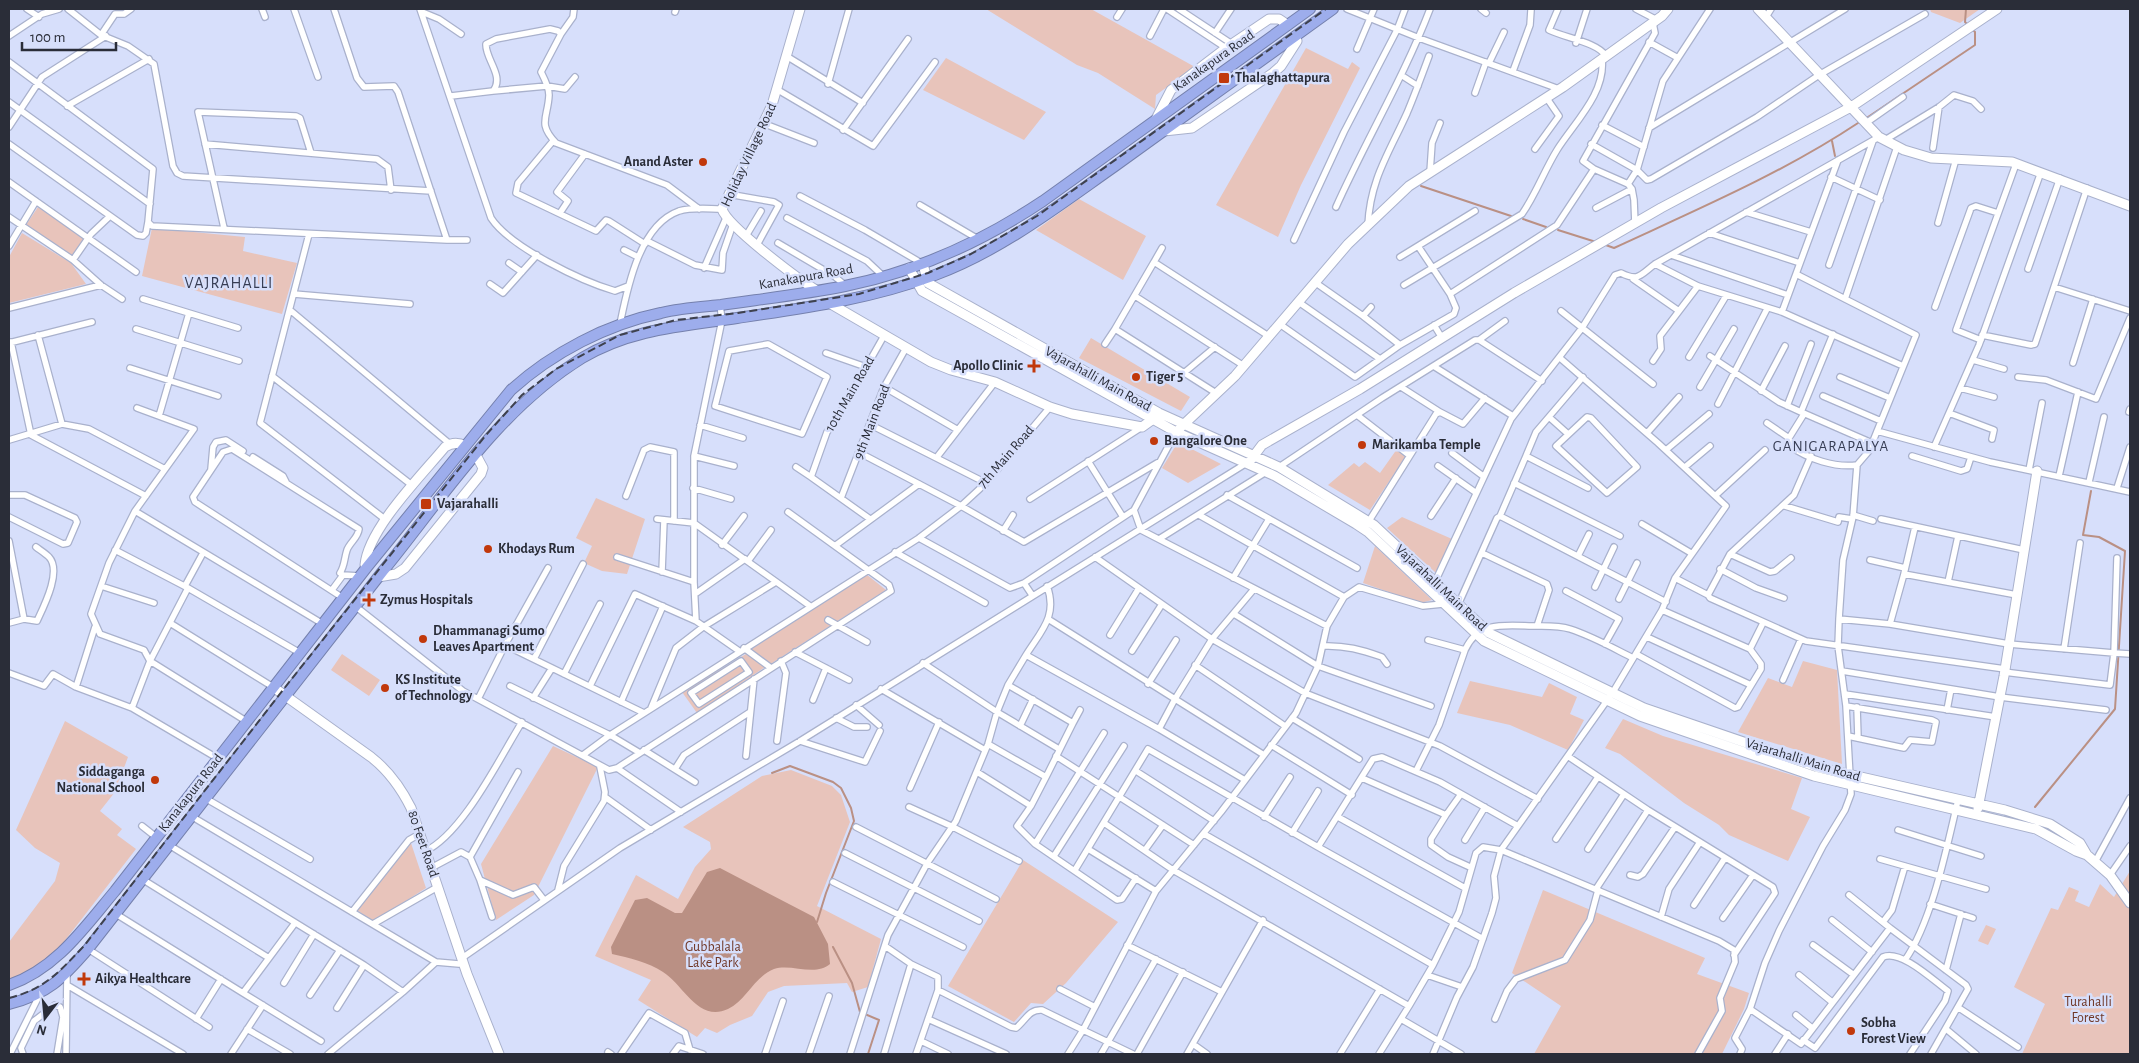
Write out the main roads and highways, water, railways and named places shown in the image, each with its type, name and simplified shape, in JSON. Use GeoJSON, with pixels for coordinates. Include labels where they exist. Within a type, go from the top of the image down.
{"type":"FeatureCollection","features":[{"type":"Feature","properties":{"kind":"highway","name":"Kanakapura Road"},"geometry":{"type":"LineString","coordinates":[[9,985],[42,969],[56,959],[115,892],[217,758],[367,567],[466,444],[511,390],[526,376],[564,352],[620,324],[660,313],[846,286],[923,264],[978,239],[1042,201],[1310,9]]}},
{"type":"Feature","properties":{"kind":"highway","name":"Kanakapura Road"},"geometry":{"type":"LineString","coordinates":[[9,1004],[38,998],[67,973],[116,914],[355,606],[478,453],[524,401],[585,356],[623,338],[669,326],[831,304],[877,294],[927,278],[969,260],[1032,225],[1333,9]]}},
{"type":"Feature","properties":{"kind":"highway"},"geometry":{"type":"LineString","coordinates":[[1145,127],[1152,139]]}},
{"type":"Feature","properties":{"kind":"highway"},"geometry":{"type":"LineString","coordinates":[[466,444],[478,453]]}},
{"type":"Feature","properties":{"kind":"waterway"},"geometry":{"type":"LineString","coordinates":[[1966,9],[1965,22],[1968,25]]}},
{"type":"Feature","properties":{"kind":"waterway"},"geometry":{"type":"LineString","coordinates":[[1868,117],[1975,45],[1975,32],[1973,30]]}},
{"type":"Feature","properties":{"kind":"waterway"},"geometry":{"type":"LineString","coordinates":[[1603,244],[1614,248],[1707,205],[1769,175],[1858,123]]}},
{"type":"Feature","properties":{"kind":"waterway"},"geometry":{"type":"LineString","coordinates":[[1832,141],[1835,156]]}},
{"type":"Feature","properties":{"kind":"waterway"},"geometry":{"type":"LineString","coordinates":[[1421,186],[1511,216]]}},
{"type":"Feature","properties":{"kind":"waterway"},"geometry":{"type":"LineString","coordinates":[[1523,219],[1546,227]]}},
{"type":"Feature","properties":{"kind":"waterway"},"geometry":{"type":"LineString","coordinates":[[1558,230],[1596,242]]}},
{"type":"Feature","properties":{"kind":"waterway"},"geometry":{"type":"LineString","coordinates":[[2035,807],[2115,709],[2125,551],[2099,537],[2083,535],[2091,491]]}},
{"type":"Feature","properties":{"kind":"waterway"},"geometry":{"type":"LineString","coordinates":[[772,773],[790,766],[833,782],[841,788],[851,808],[854,821],[826,893],[817,922]]}},
{"type":"Feature","properties":{"kind":"waterway"},"geometry":{"type":"LineString","coordinates":[[833,947],[852,983],[860,1012],[879,1020],[868,1054]]}},
{"type":"Feature","properties":{"kind":"railway"},"geometry":{"type":"LineString","coordinates":[[9,998],[32,990],[51,978],[84,946],[290,681],[486,435],[522,395],[556,369],[620,335],[676,320],[738,313],[859,294],[928,273],[971,254],[1037,216],[1326,9]]}},
{"type":"Feature","properties":{"kind":"place","name":"Thalaghattapura"},"geometry":{"type":"Point","coordinates":[1224,78]}},
{"type":"Feature","properties":{"kind":"place","name":"Anand Aster"},"geometry":{"type":"Point","coordinates":[703,162]}},
{"type":"Feature","properties":{"kind":"place","name":"Apollo Clinic"},"geometry":{"type":"Point","coordinates":[1034,366]}},
{"type":"Feature","properties":{"kind":"place","name":"Tiger 5"},"geometry":{"type":"Point","coordinates":[1136,377]}},
{"type":"Feature","properties":{"kind":"place","name":"Bangalore One"},"geometry":{"type":"Point","coordinates":[1154,441]}},
{"type":"Feature","properties":{"kind":"place","name":"Marikamba Temple"},"geometry":{"type":"Point","coordinates":[1362,445]}},
{"type":"Feature","properties":{"kind":"place","name":"Vajarahalli"},"geometry":{"type":"Point","coordinates":[426,504]}},
{"type":"Feature","properties":{"kind":"place","name":"Khodays Rum"},"geometry":{"type":"Point","coordinates":[488,549]}},
{"type":"Feature","properties":{"kind":"place","name":"Zymus Hospitals"},"geometry":{"type":"Point","coordinates":[369,600]}},
{"type":"Feature","properties":{"kind":"place","name":"Dhammanagi Sumo Leaves Apartment"},"geometry":{"type":"Point","coordinates":[423,639]}},
{"type":"Feature","properties":{"kind":"place","name":"KS Institute of Technology"},"geometry":{"type":"Point","coordinates":[385,688]}},
{"type":"Feature","properties":{"kind":"place","name":"Siddaganga National School"},"geometry":{"type":"Point","coordinates":[155,780]}},
{"type":"Feature","properties":{"kind":"place","name":"Aikya Healthcare"},"geometry":{"type":"Point","coordinates":[84,979]}},
{"type":"Feature","properties":{"kind":"place","name":"Sobha Forest View"},"geometry":{"type":"Point","coordinates":[1851,1031]}},
{"type":"Feature","properties":{"kind":"district","name":"VAJRAHALLI"},"geometry":{"type":"Point","coordinates":[229,283]}},
{"type":"Feature","properties":{"kind":"district","name":"GANIGARAPALYA"},"geometry":{"type":"Point","coordinates":[1831,446]}},
{"type":"Feature","properties":{"kind":"park label","name":"Gubbalala Lake Park"},"geometry":{"type":"Point","coordinates":[713,956]}},
{"type":"Feature","properties":{"kind":"park label","name":"Turahalli Forest"},"geometry":{"type":"Point","coordinates":[2088,1010]}}]}
